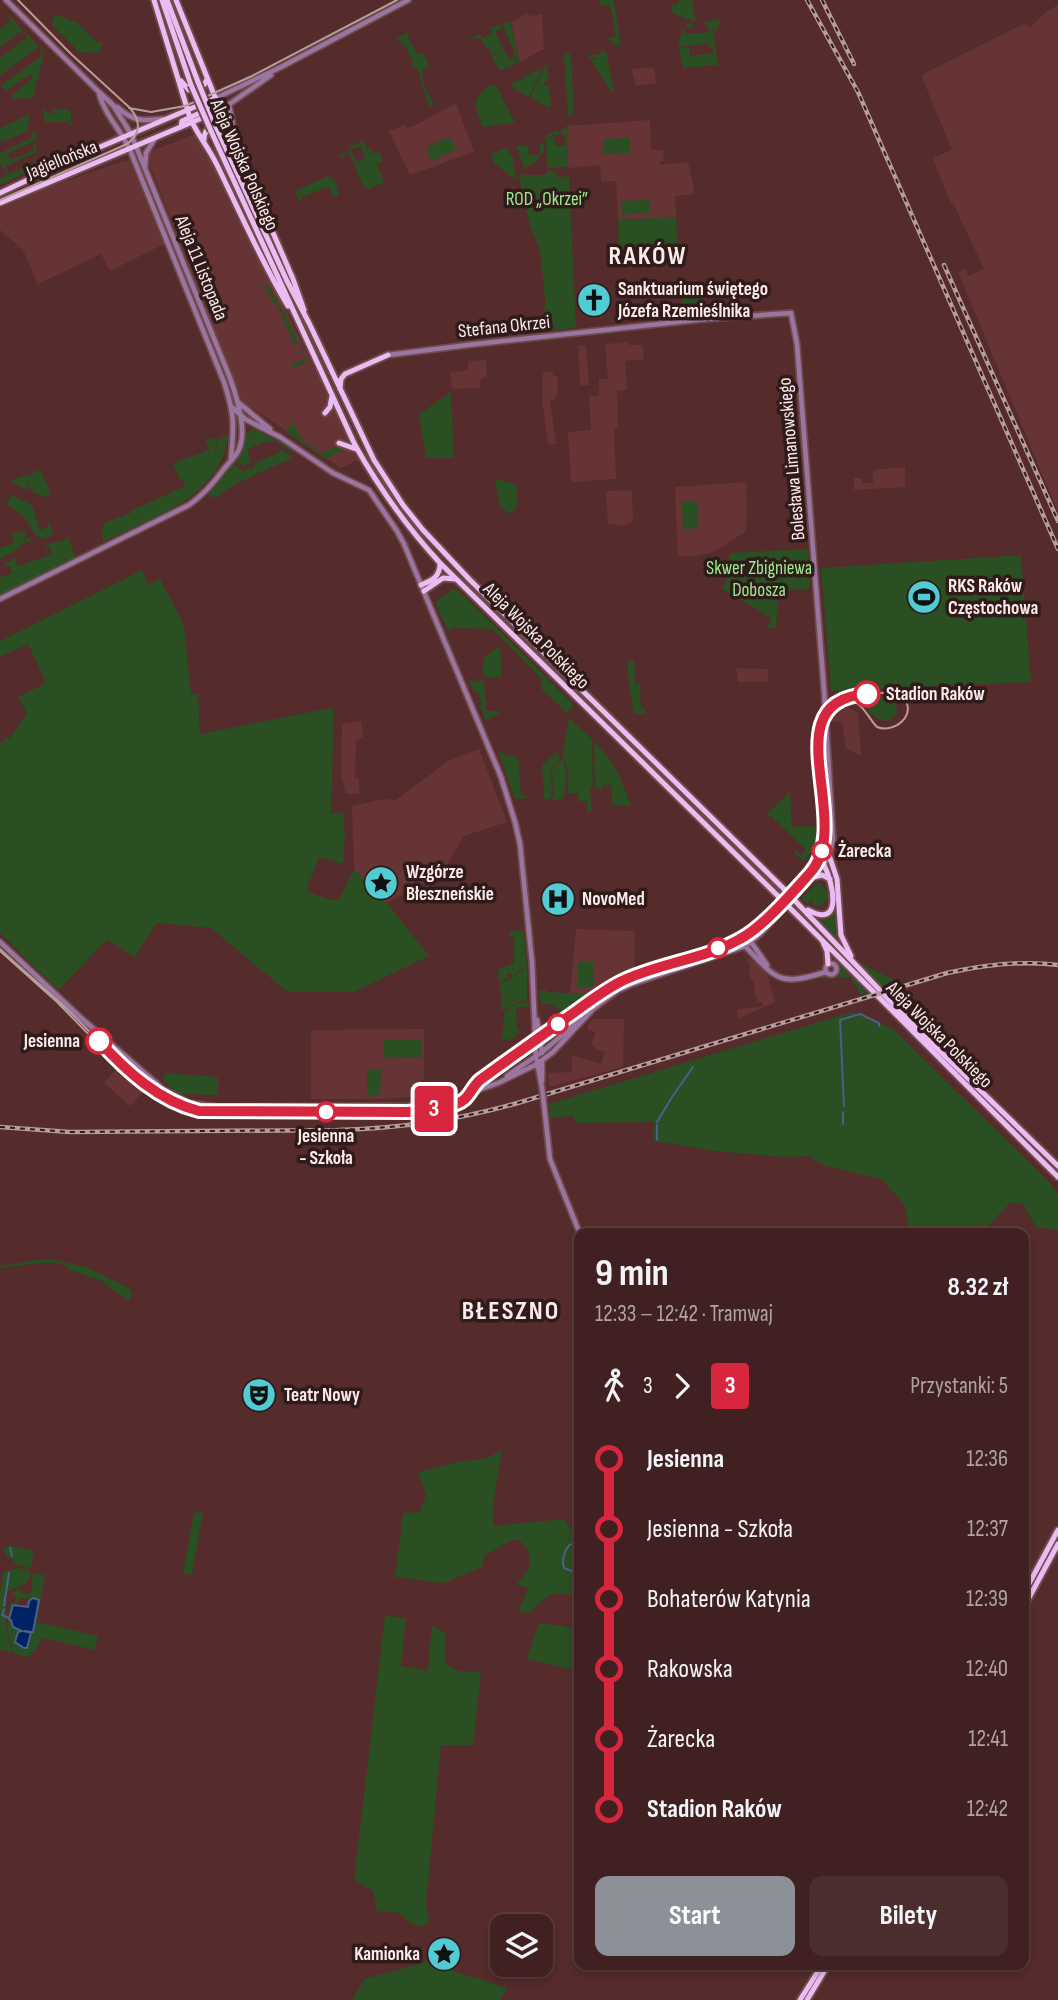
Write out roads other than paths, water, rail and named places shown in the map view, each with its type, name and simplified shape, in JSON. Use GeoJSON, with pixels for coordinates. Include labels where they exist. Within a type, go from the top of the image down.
{"type":"FeatureCollection","features":[{"type":"Feature","properties":{"kind":"main road","name":"Aleja Wojska Polskiego"},"geometry":{"type":"LineString","coordinates":[[154,0],[192,123],[218,166],[258,252],[299,325]]}},
{"type":"Feature","properties":{"kind":"main road","name":"Aleja Wojska Polskiego"},"geometry":{"type":"LineString","coordinates":[[162,0],[214,130],[299,325],[358,451],[398,514],[439,563],[818,935],[1058,1177]]}},
{"type":"Feature","properties":{"kind":"main road","name":"Aleja Wojska Polskiego"},"geometry":{"type":"LineString","coordinates":[[167,0],[195,84]]}},
{"type":"Feature","properties":{"kind":"main road","name":"Aleja Wojska Polskiego"},"geometry":{"type":"LineString","coordinates":[[176,0],[340,392],[379,468],[403,505],[478,588],[784,889],[903,1015],[1058,1166]]}},
{"type":"Feature","properties":{"kind":"main road"},"geometry":{"type":"LineString","coordinates":[[178,75],[189,90],[207,83],[208,76]]}},
{"type":"Feature","properties":{"kind":"main road"},"geometry":{"type":"LineString","coordinates":[[192,123],[217,100]]}},
{"type":"Feature","properties":{"kind":"main road","name":"Jagiellońska"},"geometry":{"type":"LineString","coordinates":[[0,193],[187,110],[217,100]]}},
{"type":"Feature","properties":{"kind":"main road"},"geometry":{"type":"LineString","coordinates":[[192,123],[220,110]]}},
{"type":"Feature","properties":{"kind":"main road","name":"Jagiellońska"},"geometry":{"type":"LineString","coordinates":[[0,203],[192,123]]}},
{"type":"Feature","properties":{"kind":"main road"},"geometry":{"type":"LineString","coordinates":[[204,140],[208,128],[221,125],[228,129]]}},
{"type":"Feature","properties":{"kind":"main road","name":"Aleja Wojska Polskiego"},"geometry":{"type":"LineString","coordinates":[[214,130],[309,323]]}},
{"type":"Feature","properties":{"kind":"main road"},"geometry":{"type":"LineString","coordinates":[[340,392],[340,381],[345,374],[387,355]]}},
{"type":"Feature","properties":{"kind":"main road"},"geometry":{"type":"LineString","coordinates":[[325,413],[330,407],[332,396]]}},
{"type":"Feature","properties":{"kind":"main road"},"geometry":{"type":"LineString","coordinates":[[339,443],[358,451]]}},
{"type":"Feature","properties":{"kind":"main road"},"geometry":{"type":"LineString","coordinates":[[422,588],[436,578],[440,572],[439,563]]}},
{"type":"Feature","properties":{"kind":"main road"},"geometry":{"type":"LineString","coordinates":[[422,588],[443,578],[456,579]]}},
{"type":"Feature","properties":{"kind":"main road"},"geometry":{"type":"LineString","coordinates":[[829,855],[835,871],[841,935],[854,962]]}},
{"type":"Feature","properties":{"kind":"main road"},"geometry":{"type":"LineString","coordinates":[[824,865],[835,871]]}},
{"type":"Feature","properties":{"kind":"main road"},"geometry":{"type":"LineString","coordinates":[[799,905],[817,915],[829,911],[834,898],[824,865]]}},
{"type":"Feature","properties":{"kind":"main road"},"geometry":{"type":"LineString","coordinates":[[814,877],[822,875],[830,879]]}},
{"type":"Feature","properties":{"kind":"main road"},"geometry":{"type":"LineString","coordinates":[[818,935],[827,951],[828,964]]}},
{"type":"Feature","properties":{"kind":"main road"},"geometry":{"type":"LineString","coordinates":[[1029,1584],[1058,1530]]}},
{"type":"Feature","properties":{"kind":"main road"},"geometry":{"type":"LineString","coordinates":[[1029,1598],[1058,1544]]}},
{"type":"Feature","properties":{"kind":"main road"},"geometry":{"type":"LineString","coordinates":[[800,2000],[819,1970]]}},
{"type":"Feature","properties":{"kind":"main road"},"geometry":{"type":"LineString","coordinates":[[807,2000],[825,1970]]}},
{"type":"Feature","properties":{"kind":"street"},"geometry":{"type":"LineString","coordinates":[[6,0],[127,117],[146,121],[169,118]]}},
{"type":"Feature","properties":{"kind":"street"},"geometry":{"type":"LineString","coordinates":[[217,100],[408,0]]}},
{"type":"Feature","properties":{"kind":"street"},"geometry":{"type":"LineString","coordinates":[[220,110],[281,68]]}},
{"type":"Feature","properties":{"kind":"street"},"geometry":{"type":"LineString","coordinates":[[99,92],[101,103],[133,148]]}},
{"type":"Feature","properties":{"kind":"street","name":"Aleja 11 Listopada"},"geometry":{"type":"LineString","coordinates":[[113,105],[131,134],[133,148],[224,382],[234,423],[231,460]]}},
{"type":"Feature","properties":{"kind":"street"},"geometry":{"type":"LineString","coordinates":[[229,105],[237,149]]}},
{"type":"Feature","properties":{"kind":"street"},"geometry":{"type":"LineString","coordinates":[[145,168],[146,153],[155,138]]}},
{"type":"Feature","properties":{"kind":"street","name":"Aleja 11 Listopada"},"geometry":{"type":"LineString","coordinates":[[0,600],[189,505],[212,486],[240,445],[242,432],[238,402],[224,362],[145,168],[133,148]]}},
{"type":"Feature","properties":{"kind":"street","name":"Stefana Okrzei"},"geometry":{"type":"LineString","coordinates":[[387,355],[705,319],[791,313]]}},
{"type":"Feature","properties":{"kind":"street","name":"Bolesława Limanowskiego"},"geometry":{"type":"LineString","coordinates":[[791,313],[797,344],[823,678],[833,840],[829,855]]}},
{"type":"Feature","properties":{"kind":"street"},"geometry":{"type":"LineString","coordinates":[[238,402],[273,432],[333,472],[369,490],[397,531],[500,777],[520,844],[536,1056],[550,1159],[578,1228]]}},
{"type":"Feature","properties":{"kind":"street"},"geometry":{"type":"LineString","coordinates":[[232,407],[254,424],[273,432]]}},
{"type":"Feature","properties":{"kind":"street"},"geometry":{"type":"LineString","coordinates":[[234,423],[240,415],[250,413]]}},
{"type":"Feature","properties":{"kind":"street"},"geometry":{"type":"LineString","coordinates":[[242,432],[247,426],[254,424]]}},
{"type":"Feature","properties":{"kind":"street"},"geometry":{"type":"LineString","coordinates":[[498,1083],[624,987],[751,942],[814,877],[829,855]]}},
{"type":"Feature","properties":{"kind":"street"},"geometry":{"type":"LineString","coordinates":[[0,942],[158,1085],[190,1103],[218,1107],[408,1107],[449,1100],[498,1083],[537,1064],[553,1052],[586,1016]]}},
{"type":"Feature","properties":{"kind":"street"},"geometry":{"type":"LineString","coordinates":[[751,942],[772,972]]}},
{"type":"Feature","properties":{"kind":"street"},"geometry":{"type":"LineString","coordinates":[[745,946],[783,979],[794,980],[826,972],[832,975],[836,971],[834,964],[828,964],[826,972]]}},
{"type":"Feature","properties":{"kind":"street"},"geometry":{"type":"LineString","coordinates":[[534,1008],[541,1038],[542,1088]]}},
{"type":"Feature","properties":{"kind":"street"},"geometry":{"type":"LineString","coordinates":[[541,1038],[553,1041],[559,1038]]}},
{"type":"Feature","properties":{"kind":"street"},"geometry":{"type":"LineString","coordinates":[[521,1072],[530,1072],[540,1079]]}},
{"type":"Feature","properties":{"kind":"water"},"geometry":{"type":"Polygon","coordinates":[[[33,1598],[39,1600],[33,1632],[24,1631],[31,1633],[27,1648],[24,1648],[15,1642],[18,1632],[22,1631],[13,1627],[9,1619],[13,1605],[28,1607],[33,1598]]]}},
{"type":"Feature","properties":{"kind":"waterway"},"geometry":{"type":"LineString","coordinates":[[844,1106],[840,1020],[860,1014],[879,1023],[879,1026]]}},
{"type":"Feature","properties":{"kind":"waterway"},"geometry":{"type":"LineString","coordinates":[[657,1122],[693,1067]]}},
{"type":"Feature","properties":{"kind":"waterway"},"geometry":{"type":"LineString","coordinates":[[843,1112],[843,1124]]}},
{"type":"Feature","properties":{"kind":"waterway"},"geometry":{"type":"LineString","coordinates":[[657,1125],[657,1140]]}},
{"type":"Feature","properties":{"kind":"waterway"},"geometry":{"type":"LineString","coordinates":[[571,1544],[565,1552],[563,1565],[574,1572]]}},
{"type":"Feature","properties":{"kind":"waterway"},"geometry":{"type":"LineString","coordinates":[[10,1548],[12,1556]]}},
{"type":"Feature","properties":{"kind":"waterway"},"geometry":{"type":"LineString","coordinates":[[4,1606],[9,1573]]}},
{"type":"Feature","properties":{"kind":"waterway"},"geometry":{"type":"LineString","coordinates":[[4,1609],[2,1615],[9,1618]]}},
{"type":"Feature","properties":{"kind":"tram line"},"geometry":{"type":"LineString","coordinates":[[0,200],[127,144],[135,136],[138,127],[130,108],[18,0]]}},
{"type":"Feature","properties":{"kind":"tram line"},"geometry":{"type":"LineString","coordinates":[[129,108],[151,112],[185,106],[252,76],[397,0]]}},
{"type":"Feature","properties":{"kind":"tram line"},"geometry":{"type":"LineString","coordinates":[[0,949],[68,1010],[135,1076],[153,1090],[195,1109],[218,1112],[421,1111],[462,1102],[479,1080],[617,984],[635,976],[728,945],[758,927],[813,869],[823,851],[825,836],[818,735],[825,714],[838,701],[867,694],[895,693],[901,695],[907,703],[906,716],[891,728],[877,727],[861,706],[850,701],[837,703],[827,714],[820,735],[827,836],[823,855],[815,870],[759,928],[729,947],[635,977],[611,989],[481,1081],[468,1100],[455,1107],[402,1114],[212,1114],[177,1106],[141,1083],[0,951]]}},
{"type":"Feature","properties":{"kind":"tram line","name":"3"},"geometry":{"type":"LineString","coordinates":[[99,1041],[158,1094],[178,1105],[199,1111],[408,1112],[460,1103],[480,1080],[622,981],[732,944],[764,920],[813,870],[822,851],[825,831],[818,739],[819,727],[825,713],[839,700],[852,695],[867,694]]}},
{"type":"Feature","properties":{"kind":"railway"},"geometry":{"type":"LineString","coordinates":[[807,0],[858,92],[1058,549]]}},
{"type":"Feature","properties":{"kind":"railway"},"geometry":{"type":"LineString","coordinates":[[822,0],[854,64]]}},
{"type":"Feature","properties":{"kind":"railway"},"geometry":{"type":"LineString","coordinates":[[944,265],[1058,521]]}},
{"type":"Feature","properties":{"kind":"railway"},"geometry":{"type":"LineString","coordinates":[[0,1127],[70,1132],[338,1130],[430,1122],[521,1102],[947,973],[1002,964],[1058,965]]}},
{"type":"Feature","properties":{"kind":"place","name":"Sanktuarium świętego Józefa Rzemieślnika"},"geometry":{"type":"Point","coordinates":[594,300]}},
{"type":"Feature","properties":{"kind":"place","name":"RKS Raków Częstochowa"},"geometry":{"type":"Point","coordinates":[924,597]}},
{"type":"Feature","properties":{"kind":"place","name":"Stadion Raków"},"geometry":{"type":"Point","coordinates":[867,694]}},
{"type":"Feature","properties":{"kind":"place","name":"Żarecka"},"geometry":{"type":"Point","coordinates":[822,851]}},
{"type":"Feature","properties":{"kind":"place","name":"Wzgórze Błeszneńskie"},"geometry":{"type":"Point","coordinates":[381,883]}},
{"type":"Feature","properties":{"kind":"place","name":"NovoMed"},"geometry":{"type":"Point","coordinates":[558,899]}},
{"type":"Feature","properties":{"kind":"place","name":"Jesienna"},"geometry":{"type":"Point","coordinates":[99,1041]}},
{"type":"Feature","properties":{"kind":"place","name":"Jesienna - Szkoła"},"geometry":{"type":"Point","coordinates":[326,1112]}},
{"type":"Feature","properties":{"kind":"place","name":"Teatr Nowy"},"geometry":{"type":"Point","coordinates":[259,1395]}},
{"type":"Feature","properties":{"kind":"place","name":"Kamionka"},"geometry":{"type":"Point","coordinates":[444,1954]}},
{"type":"Feature","properties":{"kind":"district","name":"RAKÓW"},"geometry":{"type":"Point","coordinates":[648,256]}},
{"type":"Feature","properties":{"kind":"district","name":"BŁESZNO"},"geometry":{"type":"Point","coordinates":[511,1311]}},
{"type":"Feature","properties":{"kind":"park label","name":"ROD „Okrzei”"},"geometry":{"type":"Point","coordinates":[547,199]}},
{"type":"Feature","properties":{"kind":"park label","name":"Skwer Zbigniewa Dobosza"},"geometry":{"type":"Point","coordinates":[759,579]}}]}
